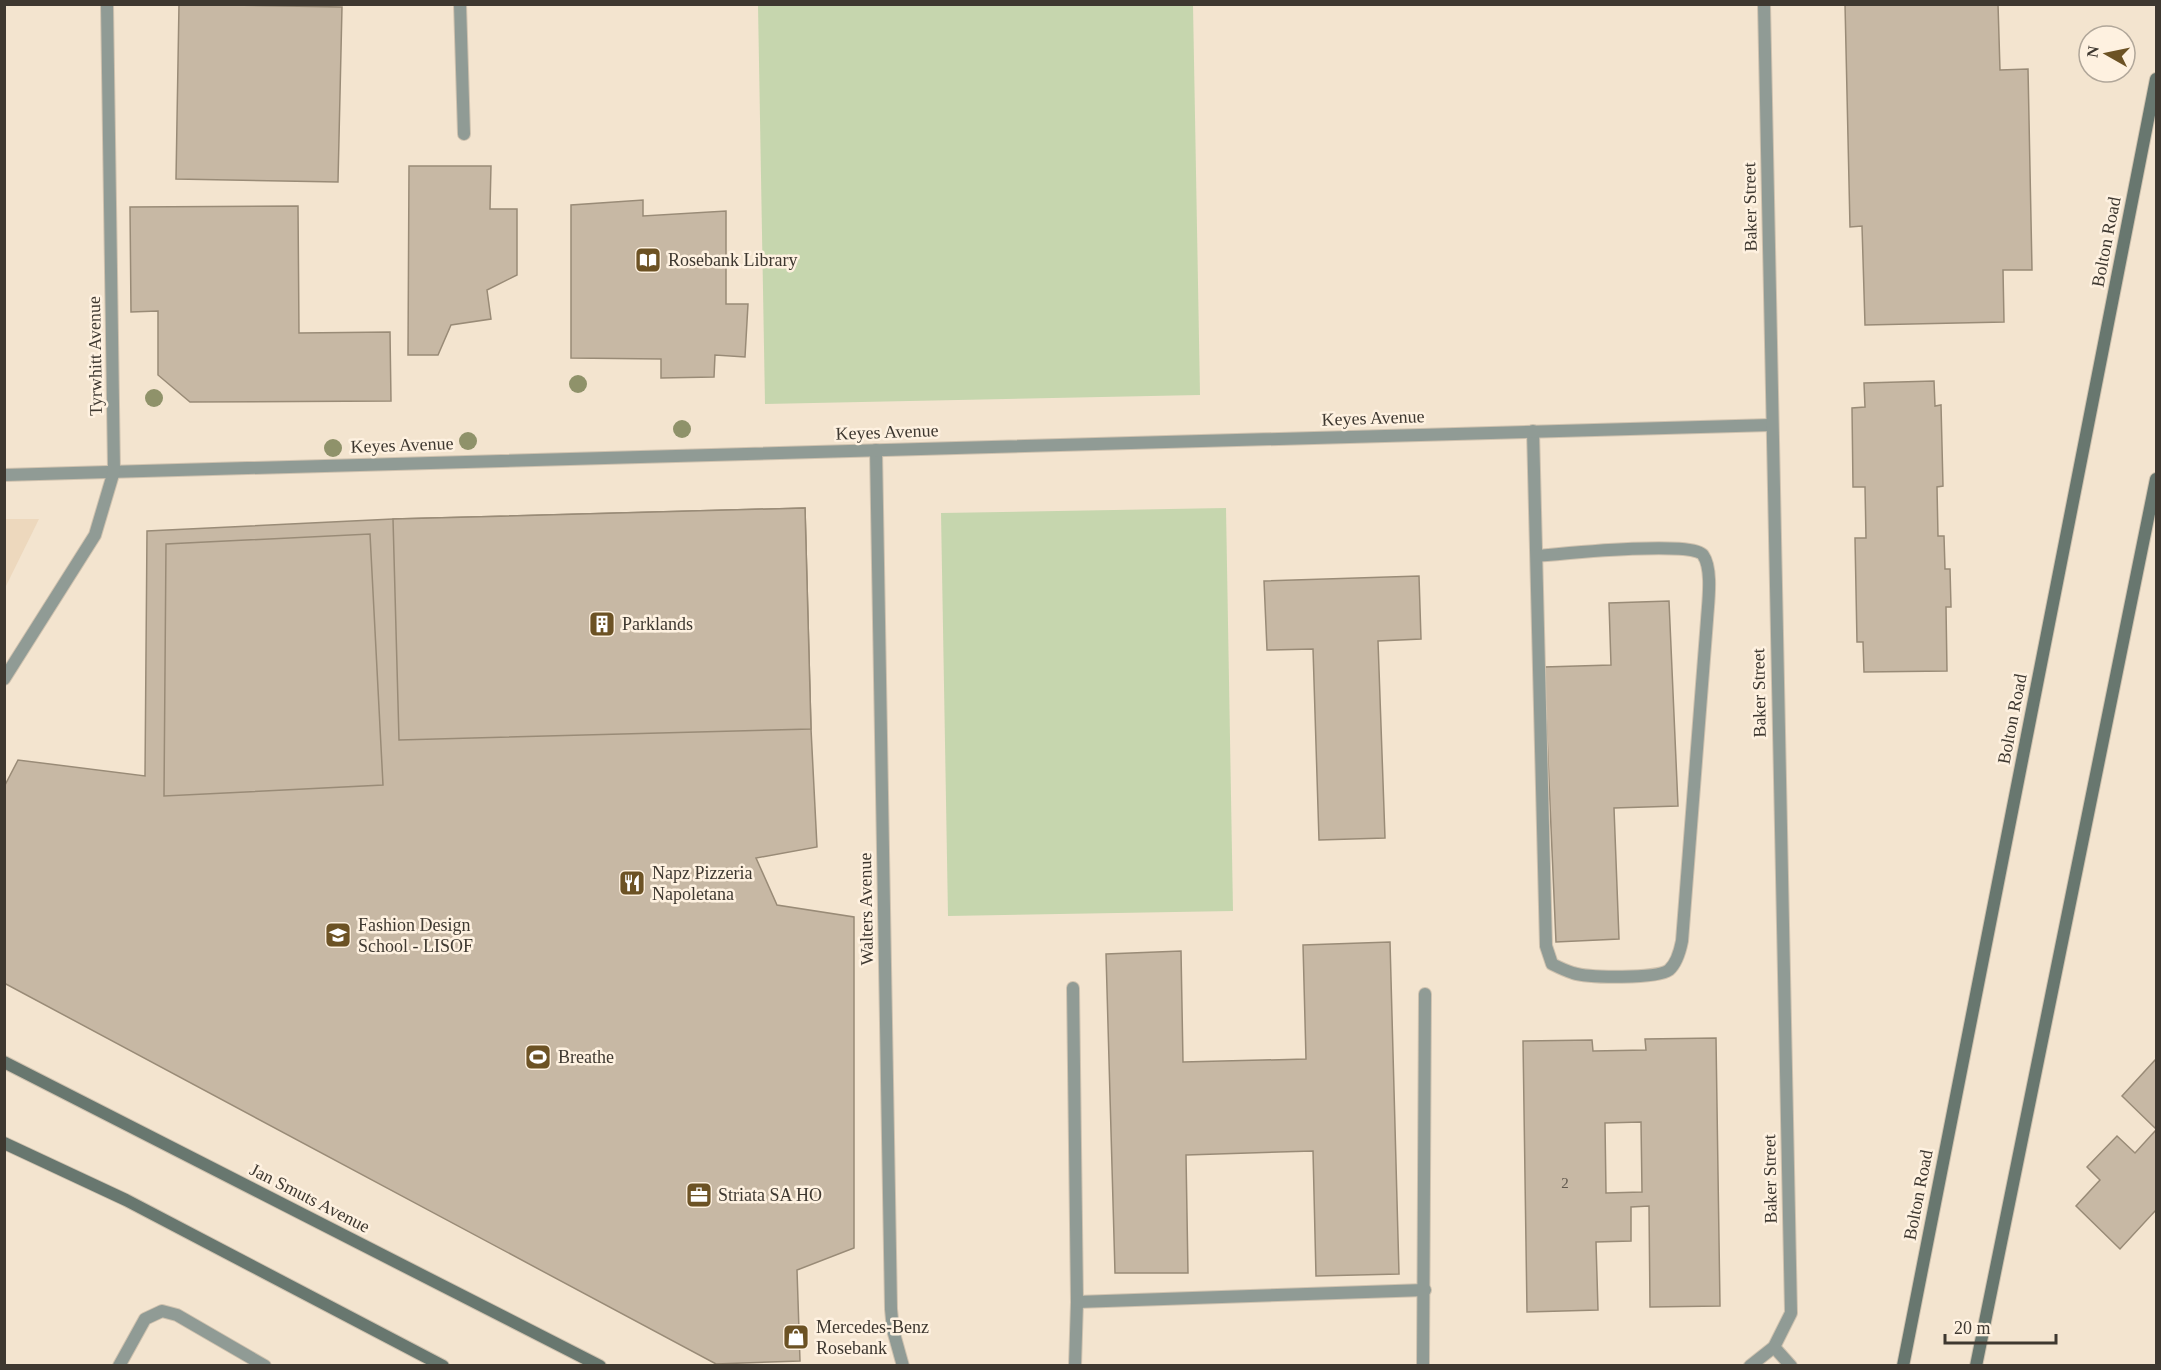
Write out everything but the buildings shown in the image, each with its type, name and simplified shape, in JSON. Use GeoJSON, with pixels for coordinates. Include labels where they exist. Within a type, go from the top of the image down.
{"type":"FeatureCollection","features":[{"type":"Feature","properties":{"kind":"main road","name":"Bolton Road"},"geometry":{"type":"LineString","coordinates":[[1903,1365],[2157,79]]}},
{"type":"Feature","properties":{"kind":"main road"},"geometry":{"type":"LineString","coordinates":[[1976,1365],[2157,479]]}},
{"type":"Feature","properties":{"kind":"main road","name":"Jan Smuts Avenue"},"geometry":{"type":"LineString","coordinates":[[4,1062],[600,1365]]}},
{"type":"Feature","properties":{"kind":"main road"},"geometry":{"type":"LineString","coordinates":[[4,1143],[126,1200],[443,1365]]}},
{"type":"Feature","properties":{"kind":"street","name":"Tyrwhitt Avenue"},"geometry":{"type":"LineString","coordinates":[[4,679],[95,535],[114,471],[107,4]]}},
{"type":"Feature","properties":{"kind":"street"},"geometry":{"type":"LineString","coordinates":[[460,4],[464,134]]}},
{"type":"Feature","properties":{"kind":"street","name":"Baker Street"},"geometry":{"type":"LineString","coordinates":[[1750,1365],[1774,1347],[1791,1313],[1764,4]]}},
{"type":"Feature","properties":{"kind":"street","name":"Keyes Avenue"},"geometry":{"type":"LineString","coordinates":[[4,475],[1771,425]]}},
{"type":"Feature","properties":{"kind":"street"},"geometry":{"type":"LineString","coordinates":[[1533,431],[1546,946],[1552,964],[1574,974],[1628,977],[1661,974],[1670,969],[1679,954],[1682,941],[1707,620],[1708,578],[1705,562],[1702,554],[1697,550],[1657,548],[1537,556]]}},
{"type":"Feature","properties":{"kind":"street","name":"Walters Avenue"},"geometry":{"type":"LineString","coordinates":[[876,450],[891,1309],[893,1330],[903,1365]]}},
{"type":"Feature","properties":{"kind":"street"},"geometry":{"type":"LineString","coordinates":[[1073,988],[1077,1302],[1075,1365]]}},
{"type":"Feature","properties":{"kind":"street"},"geometry":{"type":"LineString","coordinates":[[1423,1365],[1425,994]]}},
{"type":"Feature","properties":{"kind":"street"},"geometry":{"type":"LineString","coordinates":[[1077,1302],[1425,1290]]}},
{"type":"Feature","properties":{"kind":"street"},"geometry":{"type":"LineString","coordinates":[[120,1365],[145,1320],[162,1311],[177,1315],[265,1365]]}},
{"type":"Feature","properties":{"kind":"street"},"geometry":{"type":"LineString","coordinates":[[1774,1347],[1791,1365]]}},
{"type":"Feature","properties":{"kind":"shaded area"},"geometry":{"type":"Polygon","coordinates":[[[4,519],[39,519],[5,588],[4,519]]]}},
{"type":"Feature","properties":{"kind":"green space"},"geometry":{"type":"Polygon","coordinates":[[[758,5],[1193,5],[1200,395],[765,404],[758,5]]]}},
{"type":"Feature","properties":{"kind":"green space"},"geometry":{"type":"Polygon","coordinates":[[[1226,508],[1233,911],[948,916],[941,513],[1226,508]]]}},
{"type":"Feature","properties":{"kind":"place","name":"Rosebank Library"},"geometry":{"type":"Point","coordinates":[648,260]}},
{"type":"Feature","properties":{"kind":"place","name":"Parklands"},"geometry":{"type":"Point","coordinates":[602,624]}},
{"type":"Feature","properties":{"kind":"place","name":"Napz Pizzeria Napoletana"},"geometry":{"type":"Point","coordinates":[632,883]}},
{"type":"Feature","properties":{"kind":"place","name":"Fashion Design School - LISOF"},"geometry":{"type":"Point","coordinates":[338,935]}},
{"type":"Feature","properties":{"kind":"place","name":"Breathe"},"geometry":{"type":"Point","coordinates":[538,1057]}},
{"type":"Feature","properties":{"kind":"place","name":"Striata SA HO"},"geometry":{"type":"Point","coordinates":[699,1195]}},
{"type":"Feature","properties":{"kind":"place","name":"Mercedes-Benz Rosebank"},"geometry":{"type":"Point","coordinates":[796,1337]}}]}
